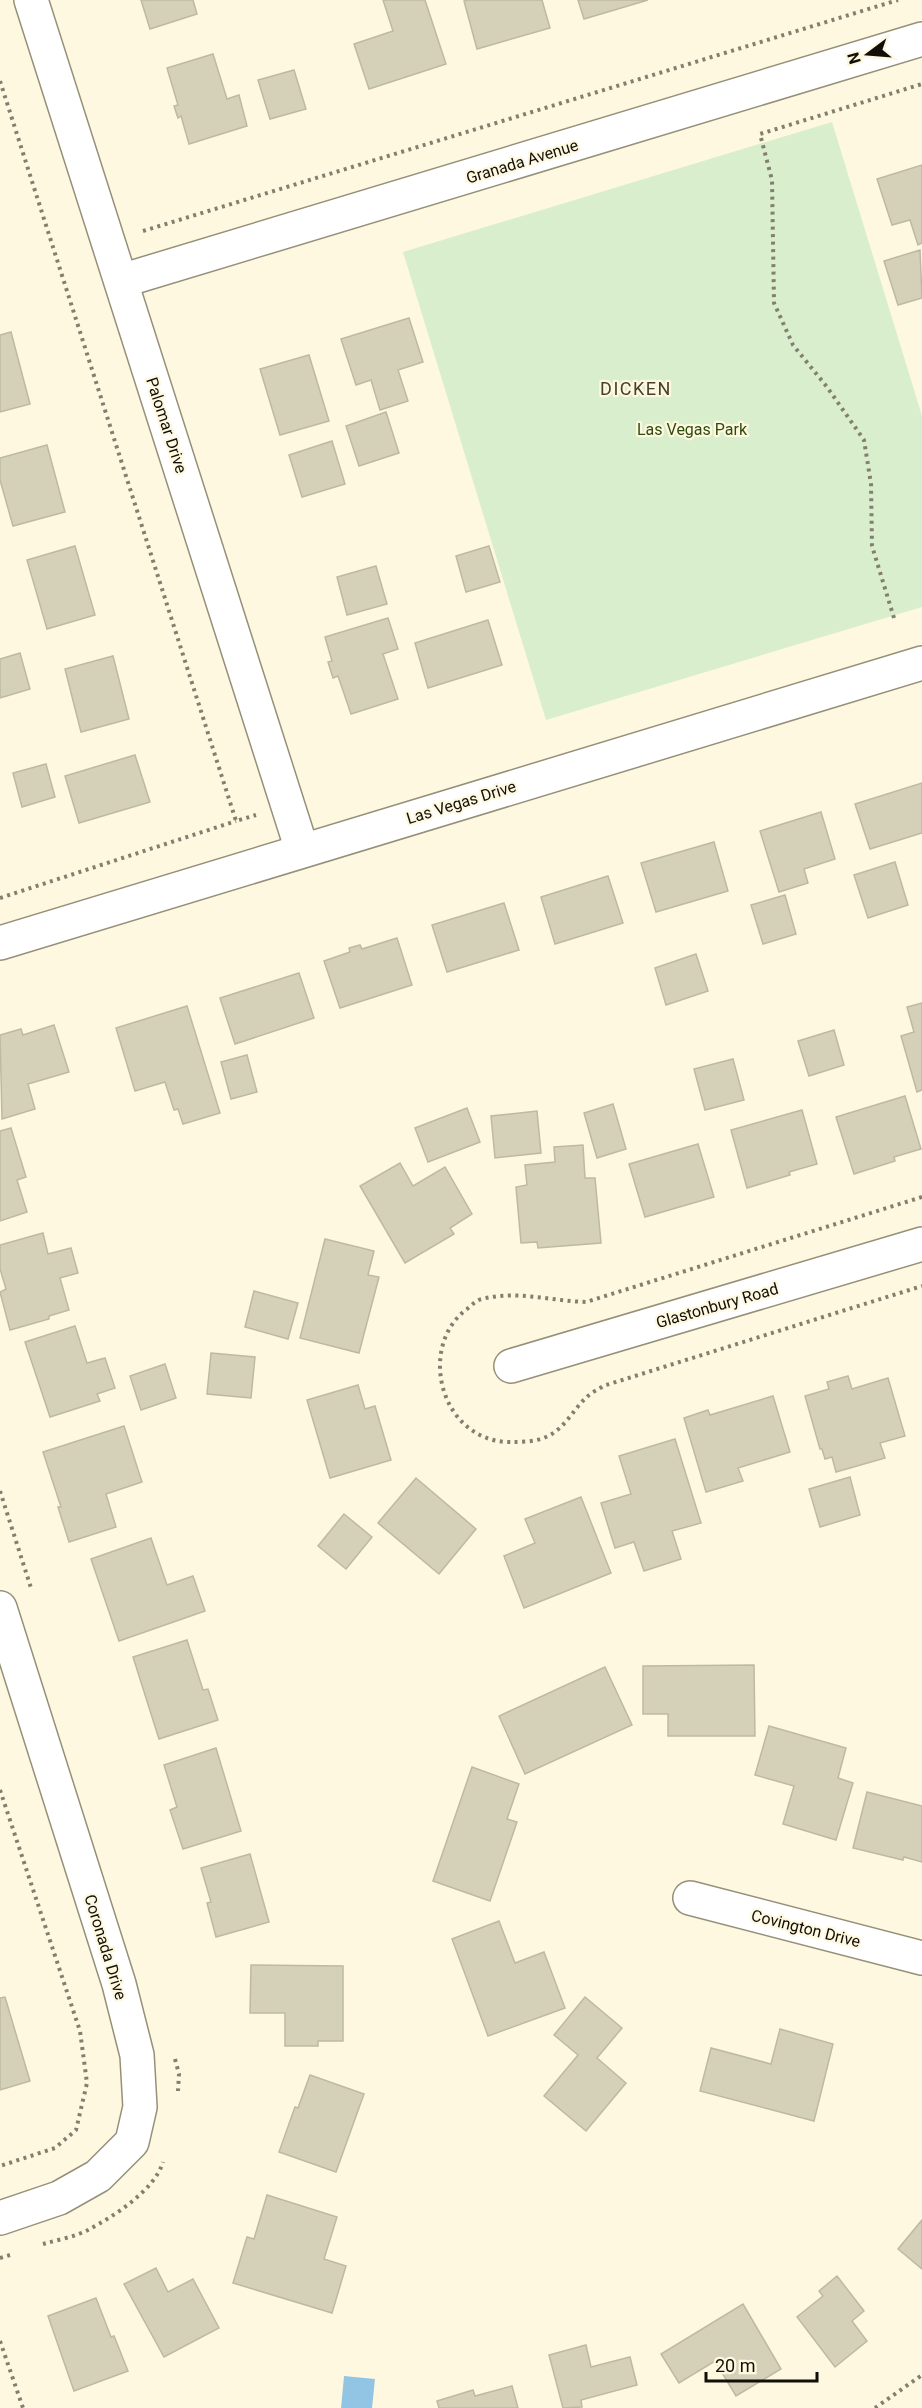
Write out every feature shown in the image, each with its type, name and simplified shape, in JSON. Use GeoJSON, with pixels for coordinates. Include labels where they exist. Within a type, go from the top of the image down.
{"type":"FeatureCollection","features":[{"type":"Feature","properties":{"kind":"street","name":"Palomar Drive"},"geometry":{"type":"LineString","coordinates":[[31,0],[302,850]]}},
{"type":"Feature","properties":{"kind":"street","name":"Granada Avenue"},"geometry":{"type":"LineString","coordinates":[[121,281],[922,39]]}},
{"type":"Feature","properties":{"kind":"street","name":"Las Vegas Drive"},"geometry":{"type":"LineString","coordinates":[[0,943],[922,663]]}},
{"type":"Feature","properties":{"kind":"street","name":"Glastonbury Road"},"geometry":{"type":"LineString","coordinates":[[511,1366],[922,1244]]}},
{"type":"Feature","properties":{"kind":"street","name":"Coronada Drive"},"geometry":{"type":"LineString","coordinates":[[0,1608],[119,1984],[137,2055],[141,2107],[132,2142],[98,2176],[59,2198],[0,2218]]}},
{"type":"Feature","properties":{"kind":"street","name":"Covington Drive"},"geometry":{"type":"LineString","coordinates":[[690,1898],[922,1958]]}},
{"type":"Feature","properties":{"kind":"path"},"geometry":{"type":"LineString","coordinates":[[143,231],[898,0]]}},
{"type":"Feature","properties":{"kind":"path"},"geometry":{"type":"LineString","coordinates":[[0,81],[236,821]]}},
{"type":"Feature","properties":{"kind":"path"},"geometry":{"type":"LineString","coordinates":[[894,618],[872,546],[871,484],[864,440],[827,387],[793,345],[774,303],[772,180],[760,134],[922,84]]}},
{"type":"Feature","properties":{"kind":"path"},"geometry":{"type":"LineString","coordinates":[[0,898],[288,806]]}},
{"type":"Feature","properties":{"kind":"path"},"geometry":{"type":"LineString","coordinates":[[0,1790],[80,2031],[87,2083],[76,2130],[55,2148],[0,2166]]}},
{"type":"Feature","properties":{"kind":"path"},"geometry":{"type":"LineString","coordinates":[[0,2342],[23,2408]]}},
{"type":"Feature","properties":{"kind":"path"},"geometry":{"type":"LineString","coordinates":[[875,2408],[922,2375]]}},
{"type":"Feature","properties":{"kind":"green space","name":"Las Vegas Park"},"geometry":{"type":"Polygon","coordinates":[[[832,122],[922,416],[922,607],[546,720],[403,252],[832,122]]]}},
{"type":"Feature","properties":{"kind":"water"},"geometry":{"type":"Polygon","coordinates":[[[344,2376],[375,2379],[372,2408],[341,2408],[344,2376]]]}},
{"type":"Feature","properties":{"kind":"building"},"geometry":{"type":"Polygon","coordinates":[[[141,0],[193,0],[197,14],[150,29],[141,0]]]}},
{"type":"Feature","properties":{"kind":"building"},"geometry":{"type":"Polygon","coordinates":[[[383,0],[425,0],[446,64],[369,89],[354,44],[393,31],[383,0]]]}},
{"type":"Feature","properties":{"kind":"building"},"geometry":{"type":"Polygon","coordinates":[[[542,0],[550,28],[477,49],[464,1],[542,0]]]}},
{"type":"Feature","properties":{"kind":"building"},"geometry":{"type":"Polygon","coordinates":[[[578,0],[648,0],[584,19],[578,0]]]}},
{"type":"Feature","properties":{"kind":"building"},"geometry":{"type":"Polygon","coordinates":[[[213,54],[227,99],[239,95],[247,126],[189,144],[181,116],[178,118],[174,106],[178,105],[167,68],[213,54]]]}},
{"type":"Feature","properties":{"kind":"building"},"geometry":{"type":"Polygon","coordinates":[[[294,70],[306,109],[270,119],[258,80],[294,70]]]}},
{"type":"Feature","properties":{"kind":"building"},"geometry":{"type":"Polygon","coordinates":[[[922,165],[922,243],[918,245],[910,220],[892,225],[877,179],[922,165]]]}},
{"type":"Feature","properties":{"kind":"building"},"geometry":{"type":"Polygon","coordinates":[[[920,250],[922,298],[898,305],[884,261],[920,250]]]}},
{"type":"Feature","properties":{"kind":"building"},"geometry":{"type":"Polygon","coordinates":[[[409,318],[423,362],[398,370],[408,401],[380,410],[371,380],[356,385],[341,339],[409,318]]]}},
{"type":"Feature","properties":{"kind":"building"},"geometry":{"type":"Polygon","coordinates":[[[11,332],[30,404],[0,412],[0,335],[11,332]]]}},
{"type":"Feature","properties":{"kind":"building"},"geometry":{"type":"Polygon","coordinates":[[[309,355],[329,421],[280,435],[260,369],[309,355]]]}},
{"type":"Feature","properties":{"kind":"building"},"geometry":{"type":"Polygon","coordinates":[[[386,412],[399,453],[359,466],[346,426],[386,412]]]}},
{"type":"Feature","properties":{"kind":"building"},"geometry":{"type":"Polygon","coordinates":[[[332,441],[345,484],[302,497],[289,455],[332,441]]]}},
{"type":"Feature","properties":{"kind":"building"},"geometry":{"type":"Polygon","coordinates":[[[47,445],[65,512],[13,526],[0,480],[0,458],[47,445]]]}},
{"type":"Feature","properties":{"kind":"building"},"geometry":{"type":"Polygon","coordinates":[[[75,546],[95,615],[47,629],[27,560],[75,546]]]}},
{"type":"Feature","properties":{"kind":"building"},"geometry":{"type":"Polygon","coordinates":[[[489,546],[500,582],[466,592],[456,556],[489,546]]]}},
{"type":"Feature","properties":{"kind":"building"},"geometry":{"type":"Polygon","coordinates":[[[376,566],[387,604],[347,615],[337,577],[376,566]]]}},
{"type":"Feature","properties":{"kind":"building"},"geometry":{"type":"Polygon","coordinates":[[[388,618],[398,649],[383,654],[398,699],[351,714],[338,676],[333,678],[328,662],[332,661],[325,637],[388,618]]]}},
{"type":"Feature","properties":{"kind":"building"},"geometry":{"type":"Polygon","coordinates":[[[488,620],[502,665],[428,688],[415,643],[488,620]]]}},
{"type":"Feature","properties":{"kind":"building"},"geometry":{"type":"Polygon","coordinates":[[[20,653],[30,689],[0,698],[0,659],[20,653]]]}},
{"type":"Feature","properties":{"kind":"building"},"geometry":{"type":"Polygon","coordinates":[[[113,656],[129,719],[81,732],[65,669],[113,656]]]}},
{"type":"Feature","properties":{"kind":"building"},"geometry":{"type":"Polygon","coordinates":[[[135,755],[150,802],[79,823],[65,776],[135,755]]]}},
{"type":"Feature","properties":{"kind":"building"},"geometry":{"type":"Polygon","coordinates":[[[46,764],[55,797],[22,807],[13,773],[46,764]]]}},
{"type":"Feature","properties":{"kind":"building"},"geometry":{"type":"Polygon","coordinates":[[[922,783],[922,833],[870,849],[855,804],[922,783]]]}},
{"type":"Feature","properties":{"kind":"building"},"geometry":{"type":"Polygon","coordinates":[[[821,812],[835,859],[804,869],[808,883],[779,892],[760,831],[821,812]]]}},
{"type":"Feature","properties":{"kind":"building"},"geometry":{"type":"Polygon","coordinates":[[[714,842],[728,891],[656,912],[641,863],[714,842]]]}},
{"type":"Feature","properties":{"kind":"building"},"geometry":{"type":"Polygon","coordinates":[[[895,862],[908,905],[868,918],[854,875],[895,862]]]}},
{"type":"Feature","properties":{"kind":"building"},"geometry":{"type":"Polygon","coordinates":[[[608,876],[623,923],[555,944],[541,897],[608,876]]]}},
{"type":"Feature","properties":{"kind":"building"},"geometry":{"type":"Polygon","coordinates":[[[785,895],[796,934],[763,944],[751,905],[785,895]]]}},
{"type":"Feature","properties":{"kind":"building"},"geometry":{"type":"Polygon","coordinates":[[[504,903],[519,950],[447,972],[432,925],[504,903]]]}},
{"type":"Feature","properties":{"kind":"building"},"geometry":{"type":"Polygon","coordinates":[[[397,938],[412,985],[340,1008],[324,961],[350,952],[349,948],[360,945],[362,949],[397,938]]]}},
{"type":"Feature","properties":{"kind":"building"},"geometry":{"type":"Polygon","coordinates":[[[696,954],[708,991],[666,1005],[655,968],[696,954]]]}},
{"type":"Feature","properties":{"kind":"building"},"geometry":{"type":"Polygon","coordinates":[[[299,973],[314,1018],[235,1044],[220,998],[299,973]]]}},
{"type":"Feature","properties":{"kind":"building"},"geometry":{"type":"Polygon","coordinates":[[[922,1003],[922,1090],[917,1092],[901,1036],[914,1032],[907,1007],[922,1003]]]}},
{"type":"Feature","properties":{"kind":"building"},"geometry":{"type":"Polygon","coordinates":[[[187,1006],[220,1113],[183,1124],[178,1109],[174,1110],[165,1082],[135,1091],[116,1028],[187,1006]]]}},
{"type":"Feature","properties":{"kind":"building"},"geometry":{"type":"Polygon","coordinates":[[[54,1025],[69,1072],[28,1084],[35,1109],[2,1119],[0,1035],[21,1029],[23,1035],[54,1025]]]}},
{"type":"Feature","properties":{"kind":"building"},"geometry":{"type":"Polygon","coordinates":[[[834,1030],[844,1065],[809,1076],[798,1041],[834,1030]]]}},
{"type":"Feature","properties":{"kind":"building"},"geometry":{"type":"Polygon","coordinates":[[[247,1055],[257,1092],[231,1099],[221,1062],[247,1055]]]}},
{"type":"Feature","properties":{"kind":"building"},"geometry":{"type":"Polygon","coordinates":[[[733,1059],[744,1100],[705,1110],[694,1069],[733,1059]]]}},
{"type":"Feature","properties":{"kind":"building"},"geometry":{"type":"Polygon","coordinates":[[[905,1096],[921,1149],[894,1157],[895,1161],[854,1174],[836,1117],[905,1096]]]}},
{"type":"Feature","properties":{"kind":"building"},"geometry":{"type":"Polygon","coordinates":[[[613,1104],[626,1149],[597,1158],[584,1113],[613,1104]]]}},
{"type":"Feature","properties":{"kind":"building"},"geometry":{"type":"Polygon","coordinates":[[[467,1108],[480,1142],[428,1162],[415,1128],[467,1108]]]}},
{"type":"Feature","properties":{"kind":"building"},"geometry":{"type":"Polygon","coordinates":[[[802,1110],[817,1164],[747,1188],[731,1130],[802,1110]]]}},
{"type":"Feature","properties":{"kind":"building"},"geometry":{"type":"Polygon","coordinates":[[[537,1111],[541,1153],[495,1158],[491,1116],[537,1111]]]}},
{"type":"Feature","properties":{"kind":"building"},"geometry":{"type":"Polygon","coordinates":[[[11,1128],[26,1177],[17,1180],[27,1212],[0,1221],[0,1131],[11,1128]]]}},
{"type":"Feature","properties":{"kind":"building"},"geometry":{"type":"Polygon","coordinates":[[[698,1144],[714,1197],[645,1217],[629,1164],[698,1144]]]}},
{"type":"Feature","properties":{"kind":"building"},"geometry":{"type":"Polygon","coordinates":[[[583,1145],[585,1178],[595,1178],[601,1243],[538,1248],[537,1242],[521,1243],[516,1187],[527,1185],[525,1165],[555,1162],[554,1147],[583,1145]]]}},
{"type":"Feature","properties":{"kind":"building"},"geometry":{"type":"Polygon","coordinates":[[[400,1163],[413,1186],[445,1167],[472,1214],[450,1228],[454,1234],[405,1263],[360,1186],[400,1163]]]}},
{"type":"Feature","properties":{"kind":"building"},"geometry":{"type":"Polygon","coordinates":[[[43,1233],[48,1254],[71,1248],[78,1273],[60,1278],[69,1310],[49,1316],[49,1319],[10,1330],[0,1292],[6,1289],[0,1269],[0,1245],[43,1233]]]}},
{"type":"Feature","properties":{"kind":"building"},"geometry":{"type":"Polygon","coordinates":[[[325,1239],[374,1251],[368,1275],[379,1277],[359,1353],[300,1338],[325,1239]]]}},
{"type":"Feature","properties":{"kind":"building"},"geometry":{"type":"Polygon","coordinates":[[[254,1291],[298,1303],[288,1339],[245,1327],[254,1291]]]}},
{"type":"Feature","properties":{"kind":"building"},"geometry":{"type":"Polygon","coordinates":[[[75,1326],[87,1363],[105,1358],[115,1388],[97,1394],[100,1401],[50,1417],[25,1342],[75,1326]]]}},
{"type":"Feature","properties":{"kind":"building"},"geometry":{"type":"Polygon","coordinates":[[[211,1353],[255,1357],[251,1398],[207,1394],[211,1353]]]}},
{"type":"Feature","properties":{"kind":"building"},"geometry":{"type":"Polygon","coordinates":[[[165,1364],[176,1398],[141,1410],[130,1376],[165,1364]]]}},
{"type":"Feature","properties":{"kind":"building"},"geometry":{"type":"Polygon","coordinates":[[[848,1376],[852,1389],[888,1378],[905,1436],[880,1443],[885,1458],[836,1472],[832,1457],[825,1459],[820,1449],[805,1396],[829,1389],[827,1382],[848,1376]]]}},
{"type":"Feature","properties":{"kind":"building"},"geometry":{"type":"Polygon","coordinates":[[[358,1385],[365,1409],[375,1406],[391,1460],[330,1478],[307,1400],[358,1385]]]}},
{"type":"Feature","properties":{"kind":"building"},"geometry":{"type":"Polygon","coordinates":[[[773,1396],[790,1452],[738,1468],[743,1481],[706,1492],[684,1418],[708,1410],[710,1415],[773,1396]]]}},
{"type":"Feature","properties":{"kind":"building"},"geometry":{"type":"Polygon","coordinates":[[[124,1426],[142,1482],[106,1494],[116,1527],[69,1542],[58,1507],[61,1507],[43,1452],[124,1426]]]}},
{"type":"Feature","properties":{"kind":"building"},"geometry":{"type":"Polygon","coordinates":[[[675,1439],[701,1523],[672,1531],[681,1559],[644,1571],[634,1542],[615,1548],[601,1503],[631,1494],[619,1456],[675,1439]]]}},
{"type":"Feature","properties":{"kind":"building"},"geometry":{"type":"Polygon","coordinates":[[[850,1477],[860,1515],[820,1527],[809,1489],[850,1477]]]}},
{"type":"Feature","properties":{"kind":"building"},"geometry":{"type":"Polygon","coordinates":[[[416,1478],[476,1529],[439,1574],[378,1523],[416,1478]]]}},
{"type":"Feature","properties":{"kind":"building"},"geometry":{"type":"Polygon","coordinates":[[[581,1497],[611,1573],[524,1608],[504,1556],[535,1543],[525,1519],[581,1497]]]}},
{"type":"Feature","properties":{"kind":"building"},"geometry":{"type":"Polygon","coordinates":[[[344,1514],[372,1537],[346,1569],[318,1546],[344,1514]]]}},
{"type":"Feature","properties":{"kind":"building"},"geometry":{"type":"Polygon","coordinates":[[[151,1538],[167,1585],[193,1576],[205,1611],[119,1641],[91,1559],[151,1538]]]}},
{"type":"Feature","properties":{"kind":"building"},"geometry":{"type":"Polygon","coordinates":[[[187,1640],[203,1690],[208,1689],[218,1720],[159,1739],[133,1657],[187,1640]]]}},
{"type":"Feature","properties":{"kind":"building"},"geometry":{"type":"Polygon","coordinates":[[[754,1665],[755,1736],[668,1736],[668,1714],[643,1714],[643,1666],[754,1665]]]}},
{"type":"Feature","properties":{"kind":"building"},"geometry":{"type":"Polygon","coordinates":[[[605,1667],[632,1725],[525,1774],[499,1716],[605,1667]]]}},
{"type":"Feature","properties":{"kind":"building"},"geometry":{"type":"Polygon","coordinates":[[[769,1726],[846,1748],[838,1778],[853,1783],[836,1840],[783,1824],[794,1786],[755,1775],[769,1726]]]}},
{"type":"Feature","properties":{"kind":"building"},"geometry":{"type":"Polygon","coordinates":[[[216,1748],[241,1831],[183,1849],[170,1810],[177,1807],[164,1765],[216,1748]]]}},
{"type":"Feature","properties":{"kind":"building"},"geometry":{"type":"Polygon","coordinates":[[[472,1767],[519,1784],[507,1819],[517,1822],[490,1901],[433,1881],[472,1767]]]}},
{"type":"Feature","properties":{"kind":"building"},"geometry":{"type":"Polygon","coordinates":[[[867,1792],[922,1806],[922,1862],[904,1857],[903,1860],[853,1848],[867,1792]]]}},
{"type":"Feature","properties":{"kind":"building"},"geometry":{"type":"Polygon","coordinates":[[[250,1854],[269,1922],[216,1937],[207,1903],[211,1902],[201,1868],[250,1854]]]}},
{"type":"Feature","properties":{"kind":"building"},"geometry":{"type":"Polygon","coordinates":[[[499,1921],[515,1963],[544,1952],[565,2008],[488,2036],[452,1939],[499,1921]]]}},
{"type":"Feature","properties":{"kind":"building"},"geometry":{"type":"Polygon","coordinates":[[[251,1965],[343,1966],[343,2041],[318,2041],[318,2046],[285,2046],[285,2013],[250,2013],[251,1965]]]}},
{"type":"Feature","properties":{"kind":"building"},"geometry":{"type":"Polygon","coordinates":[[[5,1997],[30,2081],[0,2090],[0,1998],[5,1997]]]}},
{"type":"Feature","properties":{"kind":"building"},"geometry":{"type":"Polygon","coordinates":[[[585,1997],[622,2028],[597,2058],[626,2083],[586,2131],[544,2096],[578,2055],[554,2035],[585,1997]]]}},
{"type":"Feature","properties":{"kind":"building"},"geometry":{"type":"Polygon","coordinates":[[[780,2029],[833,2044],[814,2121],[700,2091],[711,2048],[771,2064],[780,2029]]]}},
{"type":"Feature","properties":{"kind":"building"},"geometry":{"type":"Polygon","coordinates":[[[310,2075],[364,2094],[336,2172],[279,2152],[295,2107],[298,2108],[310,2075]]]}},
{"type":"Feature","properties":{"kind":"building"},"geometry":{"type":"Polygon","coordinates":[[[267,2195],[337,2217],[324,2259],[346,2266],[332,2313],[233,2283],[247,2237],[254,2239],[267,2195]]]}},
{"type":"Feature","properties":{"kind":"building"},"geometry":{"type":"Polygon","coordinates":[[[922,2220],[922,2269],[898,2249],[922,2220]]]}},
{"type":"Feature","properties":{"kind":"building"},"geometry":{"type":"Polygon","coordinates":[[[156,2268],[168,2292],[193,2279],[219,2328],[164,2357],[124,2284],[156,2268]]]}},
{"type":"Feature","properties":{"kind":"building"},"geometry":{"type":"Polygon","coordinates":[[[837,2276],[864,2311],[852,2321],[867,2341],[835,2367],[797,2317],[823,2296],[819,2291],[837,2276]]]}},
{"type":"Feature","properties":{"kind":"building"},"geometry":{"type":"Polygon","coordinates":[[[96,2298],[111,2337],[114,2336],[128,2371],[74,2391],[48,2316],[96,2298]]]}},
{"type":"Feature","properties":{"kind":"building"},"geometry":{"type":"Polygon","coordinates":[[[743,2304],[781,2369],[736,2396],[715,2361],[679,2383],[661,2354],[743,2304]]]}},
{"type":"Feature","properties":{"kind":"building"},"geometry":{"type":"Polygon","coordinates":[[[586,2345],[591,2367],[630,2357],[637,2385],[581,2400],[582,2407],[563,2408],[549,2355],[586,2345]]]}},
{"type":"Feature","properties":{"kind":"building"},"geometry":{"type":"Polygon","coordinates":[[[512,2386],[518,2408],[439,2408],[437,2401],[473,2390],[475,2396],[512,2386]]]}},
{"type":"Feature","properties":{"kind":"district","name":"DICKEN"},"geometry":{"type":"Point","coordinates":[636,389]}}]}
